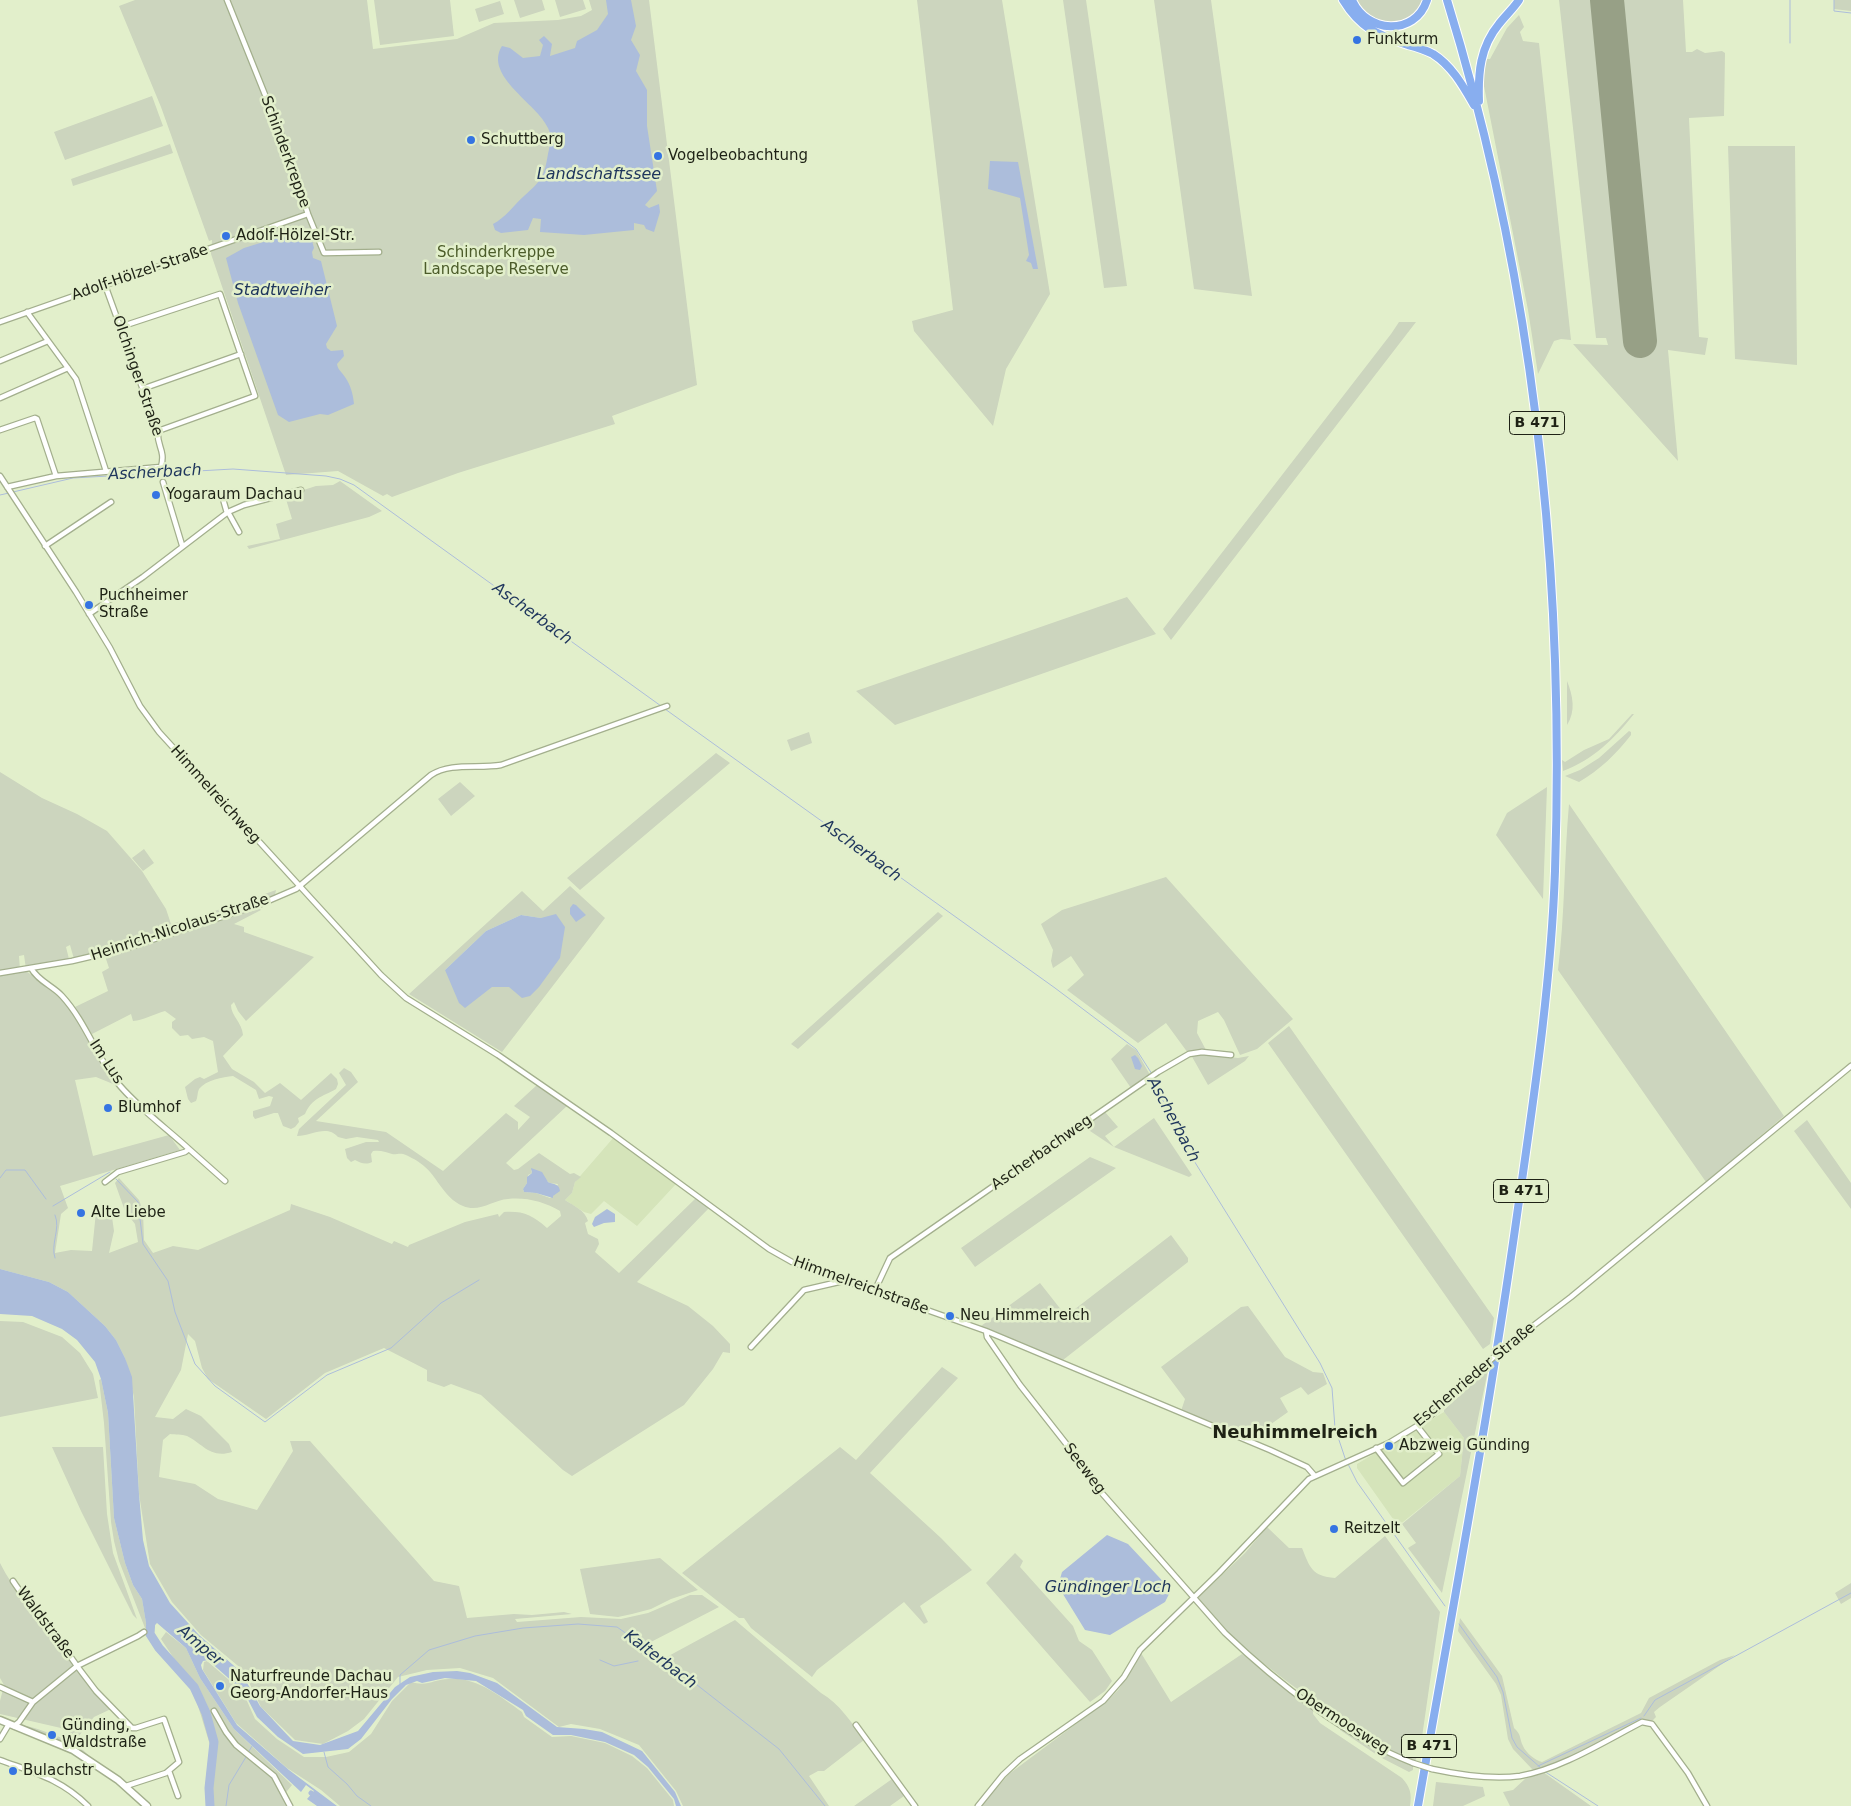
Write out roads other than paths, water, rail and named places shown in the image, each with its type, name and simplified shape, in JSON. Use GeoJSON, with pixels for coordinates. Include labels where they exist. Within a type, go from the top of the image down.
{"type":"FeatureCollection","features":[{"type":"Feature","properties":{"kind":"highway"},"geometry":{"type":"LineString","coordinates":[[1343,0],[1363,26],[1375,33],[1431,53],[1442,60],[1462,84],[1479,116]]}},
{"type":"Feature","properties":{"kind":"highway"},"geometry":{"type":"LineString","coordinates":[[1352,0],[1358,10],[1368,20],[1375,24],[1389,27],[1411,21],[1421,12],[1427,0]]}},
{"type":"Feature","properties":{"kind":"highway","name":"B 471"},"geometry":{"type":"LineString","coordinates":[[1418,1806],[1500,1332],[1538,1067],[1555,874],[1557,690],[1545,491],[1521,313],[1502,216],[1479,116],[1447,0]]}},
{"type":"Feature","properties":{"kind":"highway"},"geometry":{"type":"LineString","coordinates":[[1479,116],[1478,77],[1487,41],[1519,0]]}},
{"type":"Feature","properties":{"kind":"main road"},"geometry":{"type":"LineString","coordinates":[[0,1720],[73,1750],[126,1786],[147,1806]]}},
{"type":"Feature","properties":{"kind":"street","name":"Schinderkreppe"},"geometry":{"type":"LineString","coordinates":[[227,0],[284,142],[308,214],[324,253],[379,252]]}},
{"type":"Feature","properties":{"kind":"street","name":"Adolf-Hölzel-Straße"},"geometry":{"type":"LineString","coordinates":[[0,322],[308,214]]}},
{"type":"Feature","properties":{"kind":"street","name":"Olchinger Straße"},"geometry":{"type":"LineString","coordinates":[[105,285],[158,431],[157,436],[164,457],[161,467],[106,472]]}},
{"type":"Feature","properties":{"kind":"street"},"geometry":{"type":"LineString","coordinates":[[120,327],[220,294],[255,396],[158,431]]}},
{"type":"Feature","properties":{"kind":"street"},"geometry":{"type":"LineString","coordinates":[[8,489],[56,476],[106,472],[76,379],[27,312]]}},
{"type":"Feature","properties":{"kind":"street"},"geometry":{"type":"LineString","coordinates":[[0,361],[48,341]]}},
{"type":"Feature","properties":{"kind":"street"},"geometry":{"type":"LineString","coordinates":[[142,389],[241,354]]}},
{"type":"Feature","properties":{"kind":"street"},"geometry":{"type":"LineString","coordinates":[[0,398],[68,368]]}},
{"type":"Feature","properties":{"kind":"street"},"geometry":{"type":"LineString","coordinates":[[0,430],[35,418],[38,419],[56,476]]}},
{"type":"Feature","properties":{"kind":"street","name":"Himmelreichweg"},"geometry":{"type":"LineString","coordinates":[[0,476],[89,614],[110,648],[140,706],[159,732],[381,975],[406,998],[498,1055]]}},
{"type":"Feature","properties":{"kind":"street"},"geometry":{"type":"LineString","coordinates":[[163,482],[182,545]]}},
{"type":"Feature","properties":{"kind":"street"},"geometry":{"type":"LineString","coordinates":[[89,614],[142,577],[228,512],[244,505],[301,490]]}},
{"type":"Feature","properties":{"kind":"street"},"geometry":{"type":"LineString","coordinates":[[221,492],[228,512],[239,532]]}},
{"type":"Feature","properties":{"kind":"street"},"geometry":{"type":"LineString","coordinates":[[46,546],[111,502]]}},
{"type":"Feature","properties":{"kind":"street","name":"Heinrich-Nicolaus-Straße"},"geometry":{"type":"LineString","coordinates":[[0,973],[127,948],[261,904],[299,887],[431,774],[440,769],[484,768],[501,765],[667,706]]}},
{"type":"Feature","properties":{"kind":"street","name":"Im Lus"},"geometry":{"type":"LineString","coordinates":[[31,968],[35,974],[62,996],[76,1015],[109,1070],[125,1091],[225,1181]]}},
{"type":"Feature","properties":{"kind":"street","name":"Ascherbachweg"},"geometry":{"type":"LineString","coordinates":[[875,1290],[890,1258],[1152,1076],[1190,1054],[1202,1052],[1231,1055]]}},
{"type":"Feature","properties":{"kind":"street","name":"Himmelreichstraße"},"geometry":{"type":"LineString","coordinates":[[498,1055],[611,1133],[779,1255],[792,1262],[986,1331],[1270,1450],[1307,1467],[1314,1475]]}},
{"type":"Feature","properties":{"kind":"street","name":"Eschenrieder Straße"},"geometry":{"type":"LineString","coordinates":[[978,1806],[1020,1759],[1104,1701],[1124,1677],[1140,1650],[1194,1598],[1308,1479],[1350,1461],[1417,1426],[1434,1413],[1477,1371],[1578,1291],[1851,1066]]}},
{"type":"Feature","properties":{"kind":"street"},"geometry":{"type":"LineString","coordinates":[[105,1182],[118,1172],[185,1152],[189,1149]]}},
{"type":"Feature","properties":{"kind":"street"},"geometry":{"type":"LineString","coordinates":[[751,1347],[804,1290],[843,1281]]}},
{"type":"Feature","properties":{"kind":"street","name":"Seeweg"},"geometry":{"type":"LineString","coordinates":[[986,1331],[987,1336],[1020,1386],[1075,1455],[1093,1483],[1194,1598]]}},
{"type":"Feature","properties":{"kind":"street"},"geometry":{"type":"LineString","coordinates":[[1376,1448],[1402,1483],[1439,1454],[1417,1426]]}},
{"type":"Feature","properties":{"kind":"street","name":"Waldstraße"},"geometry":{"type":"LineString","coordinates":[[13,1580],[96,1691],[132,1728],[164,1719],[178,1759],[177,1765],[169,1770]]}},
{"type":"Feature","properties":{"kind":"street","name":"Obermoosweg"},"geometry":{"type":"LineString","coordinates":[[1194,1598],[1246,1653],[1316,1708],[1379,1749],[1413,1763],[1432,1769],[1486,1777],[1519,1776],[1548,1768],[1642,1722],[1652,1724],[1688,1773],[1707,1806]]}},
{"type":"Feature","properties":{"kind":"street","name":"Waldstraße"},"geometry":{"type":"LineString","coordinates":[[0,1739],[12,1725],[19,1722],[33,1702],[77,1666],[144,1632]]}},
{"type":"Feature","properties":{"kind":"street"},"geometry":{"type":"LineString","coordinates":[[0,1688],[33,1702]]}},
{"type":"Feature","properties":{"kind":"street"},"geometry":{"type":"LineString","coordinates":[[214,1711],[236,1745],[251,1755],[274,1776],[290,1806]]}},
{"type":"Feature","properties":{"kind":"street"},"geometry":{"type":"LineString","coordinates":[[856,1725],[915,1806]]}},
{"type":"Feature","properties":{"kind":"street"},"geometry":{"type":"LineString","coordinates":[[0,1760],[53,1779],[75,1793],[88,1806]]}},
{"type":"Feature","properties":{"kind":"street"},"geometry":{"type":"LineString","coordinates":[[126,1786],[166,1773],[169,1770],[178,1796]]}},
{"type":"Feature","properties":{"kind":"water","name":"Landschaftssee"},"geometry":{"type":"Polygon","coordinates":[[[606,0],[631,0],[636,26],[631,40],[640,55],[636,71],[647,90],[647,126],[657,191],[645,205],[649,208],[659,204],[660,212],[654,232],[646,229],[644,225],[634,223],[634,230],[584,235],[540,232],[541,219],[533,218],[528,230],[501,233],[495,230],[493,224],[505,215],[541,178],[547,162],[550,144],[548,128],[534,109],[506,79],[500,68],[498,57],[502,46],[510,48],[523,58],[540,56],[543,45],[539,40],[544,36],[552,44],[550,56],[575,48],[577,41],[597,30],[608,14],[606,0]]]}},
{"type":"Feature","properties":{"kind":"water"},"geometry":{"type":"Polygon","coordinates":[[[990,161],[1018,162],[1038,269],[1033,269],[1031,263],[1026,261],[1029,255],[1020,198],[988,189],[990,161]]]}},
{"type":"Feature","properties":{"kind":"water","name":"Stadtweiher"},"geometry":{"type":"Polygon","coordinates":[[[305,229],[311,237],[314,248],[312,252],[313,258],[321,261],[337,326],[326,344],[327,348],[331,351],[343,350],[344,356],[337,364],[350,387],[354,404],[328,415],[320,414],[289,422],[278,415],[238,303],[226,258],[244,248],[305,229]]]}},
{"type":"Feature","properties":{"kind":"water"},"geometry":{"type":"Polygon","coordinates":[[[573,904],[586,915],[576,922],[570,914],[570,908],[573,904]]]}},
{"type":"Feature","properties":{"kind":"water"},"geometry":{"type":"Polygon","coordinates":[[[556,914],[565,927],[560,958],[530,996],[522,998],[509,987],[492,987],[465,1008],[459,1003],[445,970],[486,931],[521,915],[541,918],[556,914]]]}},
{"type":"Feature","properties":{"kind":"water"},"geometry":{"type":"Polygon","coordinates":[[[1135,1055],[1142,1066],[1140,1070],[1135,1069],[1131,1057],[1135,1055]]]}},
{"type":"Feature","properties":{"kind":"water"},"geometry":{"type":"Polygon","coordinates":[[[531,1168],[542,1172],[548,1182],[559,1187],[560,1191],[553,1198],[524,1192],[523,1189],[527,1183],[527,1177],[532,1173],[531,1168]]]}},
{"type":"Feature","properties":{"kind":"water"},"geometry":{"type":"Polygon","coordinates":[[[607,1209],[615,1214],[615,1222],[604,1223],[594,1227],[592,1224],[595,1217],[607,1209]]]}},
{"type":"Feature","properties":{"kind":"water","name":"Amper"},"geometry":{"type":"Polygon","coordinates":[[[0,1269],[49,1282],[68,1292],[105,1326],[116,1340],[132,1377],[143,1540],[149,1566],[170,1603],[199,1635],[241,1672],[260,1706],[293,1741],[320,1745],[358,1731],[395,1687],[410,1677],[433,1672],[457,1671],[470,1673],[497,1683],[557,1727],[602,1732],[642,1751],[675,1792],[681,1806],[676,1806],[674,1799],[648,1767],[634,1755],[605,1742],[571,1735],[553,1735],[526,1716],[523,1710],[476,1681],[445,1678],[422,1683],[417,1681],[406,1685],[392,1699],[361,1739],[348,1749],[303,1754],[278,1737],[257,1717],[244,1692],[208,1660],[203,1661],[202,1669],[237,1725],[289,1770],[337,1806],[317,1806],[307,1799],[314,1791],[306,1785],[301,1792],[234,1729],[200,1678],[186,1648],[157,1623],[151,1629],[147,1629],[142,1599],[133,1585],[125,1563],[114,1518],[108,1413],[101,1379],[95,1362],[77,1340],[62,1329],[32,1316],[0,1314],[0,1269]]]}},
{"type":"Feature","properties":{"kind":"water","name":"Gündinger Loch"},"geometry":{"type":"Polygon","coordinates":[[[1107,1535],[1128,1544],[1171,1590],[1165,1602],[1110,1635],[1085,1630],[1058,1586],[1062,1572],[1107,1535]]]}},
{"type":"Feature","properties":{"kind":"waterway"},"geometry":{"type":"LineString","coordinates":[[1790,0],[1790,43]]}},
{"type":"Feature","properties":{"kind":"waterway"},"geometry":{"type":"LineString","coordinates":[[1834,0],[1834,11],[1851,13]]}},
{"type":"Feature","properties":{"kind":"waterway","name":"Ascherbach"},"geometry":{"type":"LineString","coordinates":[[13,492],[73,478],[233,469],[326,476],[340,479],[354,485],[661,706]]}},
{"type":"Feature","properties":{"kind":"waterway","name":"Ascherbach"},"geometry":{"type":"LineString","coordinates":[[0,495],[9,493]]}},
{"type":"Feature","properties":{"kind":"waterway","name":"Ascherbach"},"geometry":{"type":"LineString","coordinates":[[665,709],[1055,988],[1136,1049],[1152,1074]]}},
{"type":"Feature","properties":{"kind":"waterway","name":"Ascherbach"},"geometry":{"type":"LineString","coordinates":[[1154,1078],[1170,1118],[1196,1164],[1320,1363],[1332,1388],[1335,1428],[1346,1461]]}},
{"type":"Feature","properties":{"kind":"waterway"},"geometry":{"type":"LineString","coordinates":[[0,1178],[6,1170],[25,1170],[46,1199]]}},
{"type":"Feature","properties":{"kind":"waterway"},"geometry":{"type":"LineString","coordinates":[[53,1206],[110,1172]]}},
{"type":"Feature","properties":{"kind":"waterway"},"geometry":{"type":"LineString","coordinates":[[116,1179],[138,1202],[143,1244],[168,1281],[175,1312],[195,1364],[215,1386],[265,1422],[327,1375],[391,1348],[441,1303],[479,1280]]}},
{"type":"Feature","properties":{"kind":"waterway"},"geometry":{"type":"LineString","coordinates":[[55,1215],[57,1220],[54,1247],[55,1258]]}},
{"type":"Feature","properties":{"kind":"waterway","name":"Ascherbach"},"geometry":{"type":"LineString","coordinates":[[1348,1464],[1357,1482],[1445,1606]]}},
{"type":"Feature","properties":{"kind":"waterway"},"geometry":{"type":"LineString","coordinates":[[1644,1716],[1655,1700],[1851,1593]]}},
{"type":"Feature","properties":{"kind":"waterway"},"geometry":{"type":"LineString","coordinates":[[151,1619],[150,1634],[159,1648],[194,1687],[206,1713],[214,1742],[209,1788],[210,1806]]}},
{"type":"Feature","properties":{"kind":"waterway","name":"Kalterbach"},"geometry":{"type":"LineString","coordinates":[[400,1684],[400,1675],[429,1650],[475,1636],[523,1628],[578,1624],[617,1627],[683,1674],[779,1749],[825,1806]]}},
{"type":"Feature","properties":{"kind":"waterway","name":"Ascherbach"},"geometry":{"type":"LineString","coordinates":[[1459,1624],[1497,1677],[1503,1692],[1512,1738],[1517,1747],[1541,1768]]}},
{"type":"Feature","properties":{"kind":"waterway"},"geometry":{"type":"LineString","coordinates":[[600,1660],[614,1666],[638,1661]]}},
{"type":"Feature","properties":{"kind":"waterway"},"geometry":{"type":"LineString","coordinates":[[1538,1766],[1641,1718]]}},
{"type":"Feature","properties":{"kind":"waterway"},"geometry":{"type":"LineString","coordinates":[[248,1753],[252,1746]]}},
{"type":"Feature","properties":{"kind":"waterway"},"geometry":{"type":"LineString","coordinates":[[324,1752],[328,1767],[357,1796],[371,1806]]}},
{"type":"Feature","properties":{"kind":"waterway"},"geometry":{"type":"LineString","coordinates":[[226,1806],[229,1785],[246,1757]]}},
{"type":"Feature","properties":{"kind":"waterway","name":"Ascherbach"},"geometry":{"type":"LineString","coordinates":[[1544,1771],[1598,1806]]}},
{"type":"Feature","properties":{"kind":"waterway"},"geometry":{"type":"LineString","coordinates":[[311,1793],[327,1806]]}},
{"type":"Feature","properties":{"kind":"place","name":"Funkturm"},"geometry":{"type":"Point","coordinates":[1357,40]}},
{"type":"Feature","properties":{"kind":"place","name":"Schuttberg"},"geometry":{"type":"Point","coordinates":[471,140]}},
{"type":"Feature","properties":{"kind":"place","name":"Vogelbeobachtung"},"geometry":{"type":"Point","coordinates":[658,156]}},
{"type":"Feature","properties":{"kind":"place","name":"Adolf-Hölzel-Str."},"geometry":{"type":"Point","coordinates":[226,236]}},
{"type":"Feature","properties":{"kind":"place","name":"Yogaraum Dachau"},"geometry":{"type":"Point","coordinates":[156,495]}},
{"type":"Feature","properties":{"kind":"place","name":"Puchheimer Straße"},"geometry":{"type":"Point","coordinates":[89,605]}},
{"type":"Feature","properties":{"kind":"place","name":"Blumhof"},"geometry":{"type":"Point","coordinates":[108,1108]}},
{"type":"Feature","properties":{"kind":"place","name":"Alte Liebe"},"geometry":{"type":"Point","coordinates":[81,1213]}},
{"type":"Feature","properties":{"kind":"place","name":"Neu Himmelreich"},"geometry":{"type":"Point","coordinates":[950,1316]}},
{"type":"Feature","properties":{"kind":"place","name":"Abzweig Günding"},"geometry":{"type":"Point","coordinates":[1389,1446]}},
{"type":"Feature","properties":{"kind":"place","name":"Reitzelt"},"geometry":{"type":"Point","coordinates":[1334,1529]}},
{"type":"Feature","properties":{"kind":"place","name":"Naturfreunde Dachau Georg-Andorfer-Haus"},"geometry":{"type":"Point","coordinates":[220,1686]}},
{"type":"Feature","properties":{"kind":"place","name":"Günding, Waldstraße"},"geometry":{"type":"Point","coordinates":[52,1735]}},
{"type":"Feature","properties":{"kind":"place","name":"Bulachstr"},"geometry":{"type":"Point","coordinates":[13,1771]}},
{"type":"Feature","properties":{"kind":"district","name":"Neuhimmelreich"},"geometry":{"type":"Point","coordinates":[1295,1433]}},
{"type":"Feature","properties":{"kind":"park label","name":"Schinderkreppe Landscape Reserve"},"geometry":{"type":"Point","coordinates":[496,262]}}]}
